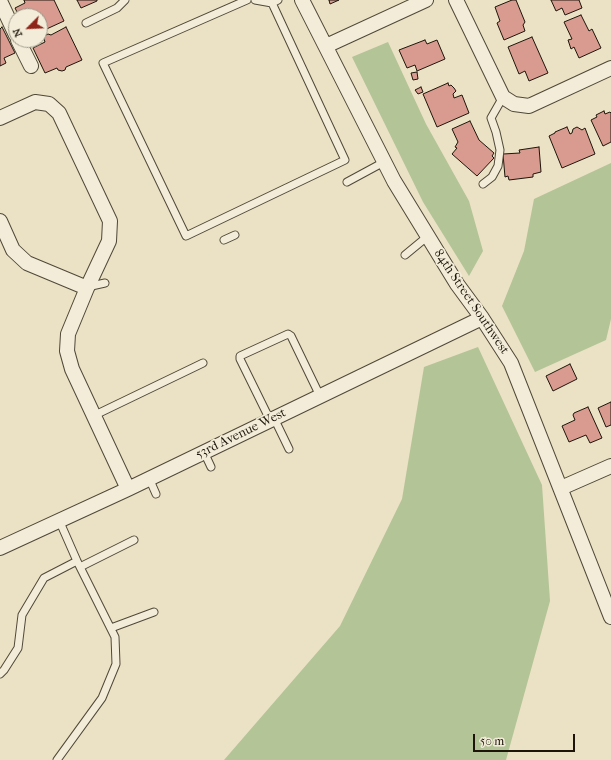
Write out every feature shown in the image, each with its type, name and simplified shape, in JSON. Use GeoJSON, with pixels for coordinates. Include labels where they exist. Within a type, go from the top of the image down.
{"type":"FeatureCollection","features":[{"type":"Feature","properties":{"kind":"street","name":"84th Street Southwest"},"geometry":{"type":"LineString","coordinates":[[302,0],[394,181],[457,284],[482,318],[511,362],[611,617]]}},
{"type":"Feature","properties":{"kind":"street"},"geometry":{"type":"LineString","coordinates":[[326,46],[426,0]]}},
{"type":"Feature","properties":{"kind":"street"},"geometry":{"type":"LineString","coordinates":[[456,0],[503,97],[514,104],[529,106],[611,68]]}},
{"type":"Feature","properties":{"kind":"street"},"geometry":{"type":"LineString","coordinates":[[0,1],[8,18]]}},
{"type":"Feature","properties":{"kind":"street"},"geometry":{"type":"LineString","coordinates":[[22,48],[31,66]]}},
{"type":"Feature","properties":{"kind":"street"},"geometry":{"type":"LineString","coordinates":[[0,118],[35,102],[49,104],[58,114],[110,221],[109,241],[68,334],[67,351],[72,369],[128,489]]}},
{"type":"Feature","properties":{"kind":"street"},"geometry":{"type":"LineString","coordinates":[[0,221],[13,250],[27,263],[87,288]]}},
{"type":"Feature","properties":{"kind":"street","name":"53rd Avenue West"},"geometry":{"type":"LineString","coordinates":[[0,548],[128,489],[482,318]]}},
{"type":"Feature","properties":{"kind":"street"},"geometry":{"type":"LineString","coordinates":[[561,488],[611,466]]}},
{"type":"Feature","properties":{"kind":"lane"},"geometry":{"type":"LineString","coordinates":[[86,23],[117,8],[125,0]]}},
{"type":"Feature","properties":{"kind":"lane"},"geometry":{"type":"LineString","coordinates":[[247,0],[103,63],[186,236],[345,160],[275,1],[255,0]]}},
{"type":"Feature","properties":{"kind":"lane"},"geometry":{"type":"LineString","coordinates":[[483,184],[492,177],[498,166],[500,150],[491,118],[503,97]]}},
{"type":"Feature","properties":{"kind":"lane"},"geometry":{"type":"LineString","coordinates":[[348,182],[384,162]]}},
{"type":"Feature","properties":{"kind":"lane"},"geometry":{"type":"LineString","coordinates":[[224,240],[235,235]]}},
{"type":"Feature","properties":{"kind":"lane"},"geometry":{"type":"LineString","coordinates":[[405,255],[428,236]]}},
{"type":"Feature","properties":{"kind":"lane"},"geometry":{"type":"LineString","coordinates":[[87,288],[105,283]]}},
{"type":"Feature","properties":{"kind":"lane"},"geometry":{"type":"LineString","coordinates":[[289,449],[240,359],[240,356],[288,334],[291,336],[320,396]]}},
{"type":"Feature","properties":{"kind":"lane"},"geometry":{"type":"LineString","coordinates":[[93,416],[203,363]]}},
{"type":"Feature","properties":{"kind":"lane"},"geometry":{"type":"LineString","coordinates":[[204,452],[211,467]]}},
{"type":"Feature","properties":{"kind":"lane"},"geometry":{"type":"LineString","coordinates":[[149,478],[156,494]]}},
{"type":"Feature","properties":{"kind":"lane"},"geometry":{"type":"LineString","coordinates":[[57,760],[102,698],[116,664],[115,637],[59,520]]}},
{"type":"Feature","properties":{"kind":"lane"},"geometry":{"type":"LineString","coordinates":[[0,674],[18,648],[22,615],[44,578],[134,540]]}},
{"type":"Feature","properties":{"kind":"lane"},"geometry":{"type":"LineString","coordinates":[[111,628],[154,612]]}},
{"type":"Feature","properties":{"kind":"green space"},"geometry":{"type":"Polygon","coordinates":[[[388,42],[426,124],[469,201],[483,251],[469,276],[423,202],[352,57],[388,42]]]}},
{"type":"Feature","properties":{"kind":"green space"},"geometry":{"type":"Polygon","coordinates":[[[611,163],[611,319],[606,340],[535,372],[502,306],[524,251],[534,199],[611,163]]]}},
{"type":"Feature","properties":{"kind":"green space"},"geometry":{"type":"Polygon","coordinates":[[[478,347],[542,485],[550,601],[506,760],[224,760],[340,626],[402,499],[424,367],[478,347]]]}},
{"type":"Feature","properties":{"kind":"building"},"geometry":{"type":"Polygon","coordinates":[[[24,0],[54,0],[64,21],[48,28],[48,8],[15,8],[25,3],[24,0]]]}},
{"type":"Feature","properties":{"kind":"building"},"geometry":{"type":"Polygon","coordinates":[[[77,0],[97,0],[97,1],[81,8],[77,0]]]}},
{"type":"Feature","properties":{"kind":"building"},"geometry":{"type":"Polygon","coordinates":[[[329,0],[339,0],[330,4],[329,0]]]}},
{"type":"Feature","properties":{"kind":"building"},"geometry":{"type":"Polygon","coordinates":[[[512,0],[516,0],[525,22],[523,25],[525,31],[504,40],[497,23],[500,21],[495,7],[512,0]]]}},
{"type":"Feature","properties":{"kind":"building"},"geometry":{"type":"Polygon","coordinates":[[[551,0],[579,0],[582,8],[565,15],[562,8],[556,11],[551,0]]]}},
{"type":"Feature","properties":{"kind":"building"},"geometry":{"type":"Polygon","coordinates":[[[581,15],[589,31],[592,29],[601,48],[579,58],[574,47],[571,49],[568,40],[572,39],[564,22],[581,15]]]}},
{"type":"Feature","properties":{"kind":"building"},"geometry":{"type":"Polygon","coordinates":[[[2,27],[8,39],[8,48],[12,48],[15,53],[4,58],[6,63],[0,66],[0,29],[2,27]]]}},
{"type":"Feature","properties":{"kind":"building"},"geometry":{"type":"Polygon","coordinates":[[[66,27],[82,60],[66,67],[65,70],[58,70],[57,68],[45,73],[33,48],[48,48],[48,34],[51,35],[66,27]]]}},
{"type":"Feature","properties":{"kind":"building"},"geometry":{"type":"Polygon","coordinates":[[[532,37],[548,73],[529,81],[525,71],[519,74],[508,47],[532,37]]]}},
{"type":"Feature","properties":{"kind":"building"},"geometry":{"type":"Polygon","coordinates":[[[425,40],[427,44],[437,40],[445,59],[417,71],[415,65],[407,68],[399,50],[425,40]]]}},
{"type":"Feature","properties":{"kind":"building"},"geometry":{"type":"Polygon","coordinates":[[[417,72],[418,79],[413,80],[411,73],[417,72]]]}},
{"type":"Feature","properties":{"kind":"building"},"geometry":{"type":"Polygon","coordinates":[[[448,83],[449,86],[451,85],[456,91],[453,94],[454,98],[462,95],[469,113],[437,127],[423,94],[448,83]]]}},
{"type":"Feature","properties":{"kind":"building"},"geometry":{"type":"Polygon","coordinates":[[[421,87],[423,92],[418,94],[415,90],[421,87]]]}},
{"type":"Feature","properties":{"kind":"building"},"geometry":{"type":"Polygon","coordinates":[[[604,111],[605,114],[611,113],[611,142],[603,146],[591,120],[597,117],[596,115],[604,111]]]}},
{"type":"Feature","properties":{"kind":"building"},"geometry":{"type":"Polygon","coordinates":[[[470,121],[479,140],[494,153],[492,156],[494,158],[477,176],[452,154],[457,148],[455,147],[458,142],[452,129],[470,121]]]}},
{"type":"Feature","properties":{"kind":"building"},"geometry":{"type":"Polygon","coordinates":[[[567,127],[570,134],[572,133],[573,129],[577,127],[582,130],[585,128],[595,154],[562,168],[549,136],[567,127]]]}},
{"type":"Feature","properties":{"kind":"building"},"geometry":{"type":"Polygon","coordinates":[[[539,147],[541,172],[533,174],[533,177],[509,180],[508,176],[505,177],[503,154],[520,153],[519,150],[539,147]]]}},
{"type":"Feature","properties":{"kind":"building"},"geometry":{"type":"Polygon","coordinates":[[[570,364],[577,379],[553,391],[546,376],[570,364]]]}},
{"type":"Feature","properties":{"kind":"building"},"geometry":{"type":"Polygon","coordinates":[[[611,402],[611,425],[606,427],[598,408],[611,402]]]}},
{"type":"Feature","properties":{"kind":"building"},"geometry":{"type":"Polygon","coordinates":[[[588,407],[602,438],[590,443],[586,435],[569,442],[562,426],[575,420],[573,415],[574,413],[588,407]]]}}]}
